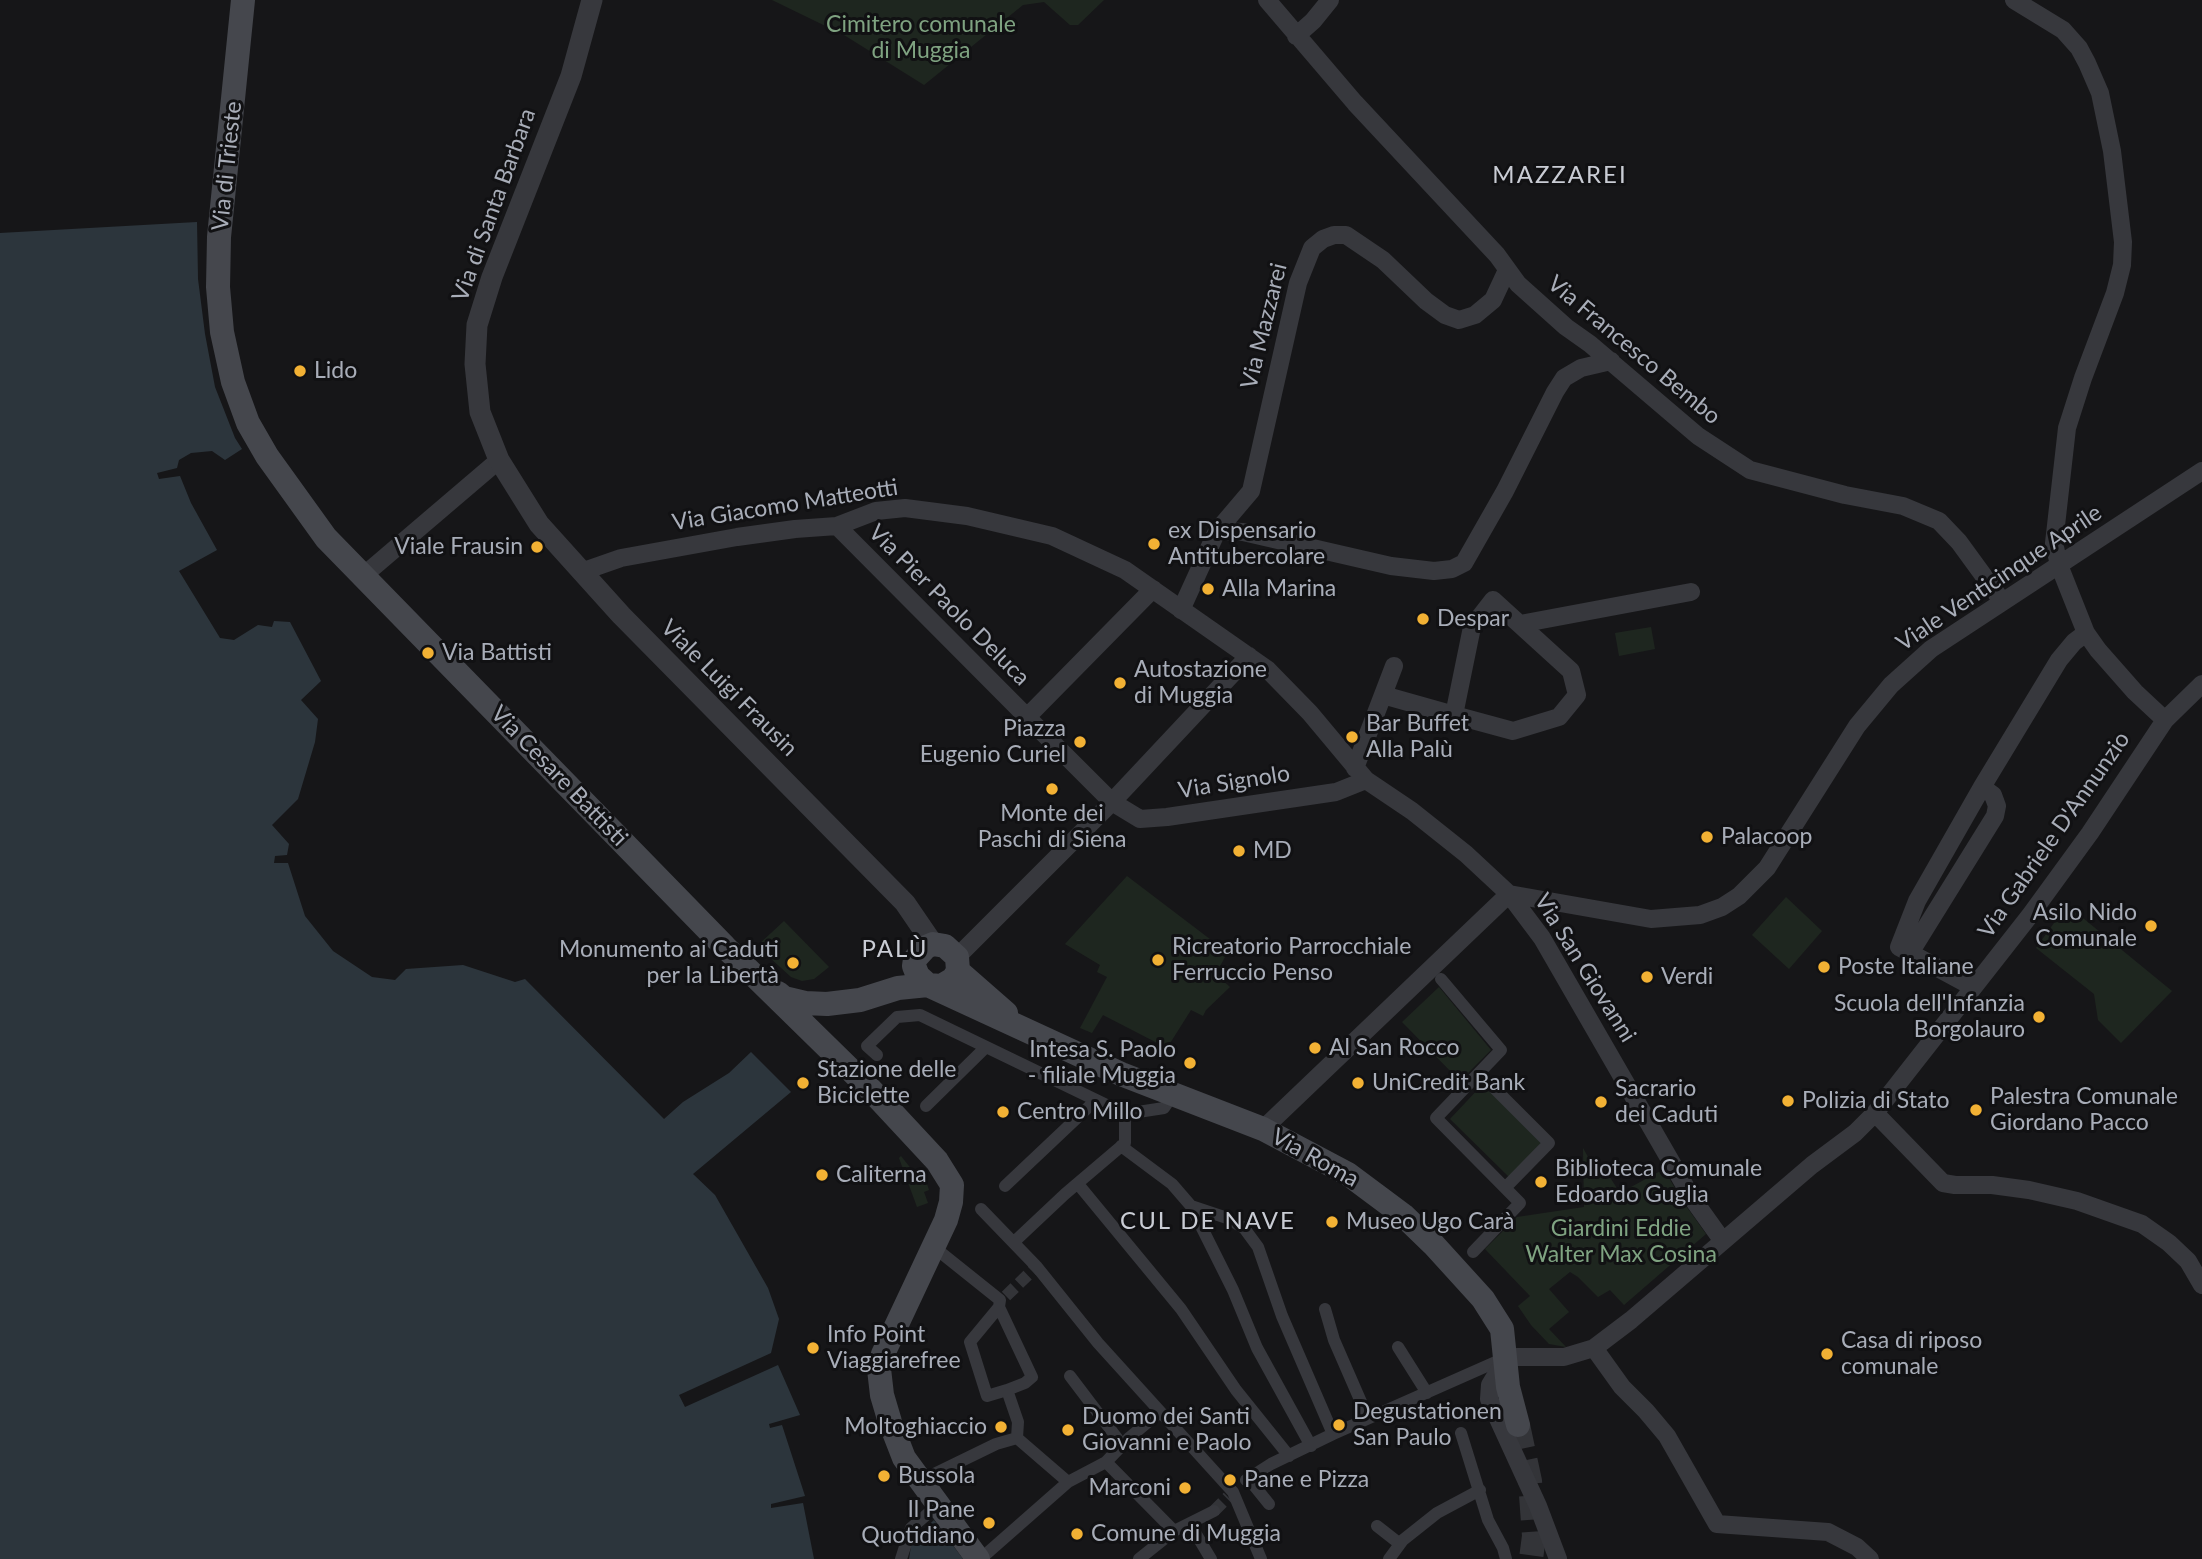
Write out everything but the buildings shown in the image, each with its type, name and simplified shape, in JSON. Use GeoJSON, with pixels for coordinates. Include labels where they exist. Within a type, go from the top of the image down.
{"type":"FeatureCollection","features":[{"type":"Feature","properties":{"kind":"main road","name":"Via di Trieste"},"geometry":{"type":"LineString","coordinates":[[222,332],[218,287],[219,237],[243,0]]}},
{"type":"Feature","properties":{"kind":"main road","name":"Via Cesare Battisti"},"geometry":{"type":"LineString","coordinates":[[222,332],[233,382],[248,423],[295,497],[326,538],[927,1148],[951,1185],[951,1202],[946,1220],[883,1354],[879,1369],[883,1395],[898,1444],[920,1481]]}},
{"type":"Feature","properties":{"kind":"main road"},"geometry":{"type":"LineString","coordinates":[[928,985],[918,976],[914,967],[915,958],[933,944],[945,946],[957,964],[1028,1032]]}},
{"type":"Feature","properties":{"kind":"main road"},"geometry":{"type":"LineString","coordinates":[[750,971],[783,998],[827,1004],[860,1000],[898,988],[941,986],[947,984],[957,964]]}},
{"type":"Feature","properties":{"kind":"main road","name":"Via Roma"},"geometry":{"type":"LineString","coordinates":[[928,985],[1169,1098],[1264,1129],[1348,1174],[1403,1215],[1483,1299],[1502,1329],[1508,1387],[1518,1425]]}},
{"type":"Feature","properties":{"kind":"main road"},"geometry":{"type":"LineString","coordinates":[[920,1481],[938,1514],[981,1557]]}},
{"type":"Feature","properties":{"kind":"street","name":"Via di Santa Barbara"},"geometry":{"type":"LineString","coordinates":[[499,460],[480,412],[475,364],[477,325],[492,277],[571,76],[592,0]]}},
{"type":"Feature","properties":{"kind":"street","name":"Via Francesco Bembo"},"geometry":{"type":"LineString","coordinates":[[1267,0],[1355,103],[1459,212],[1518,284],[1566,327],[1611,361],[1713,447],[1750,470],[1845,495],[1903,506],[1939,521],[1959,542],[2002,601]]}},
{"type":"Feature","properties":{"kind":"street"},"geometry":{"type":"LineString","coordinates":[[1296,36],[1330,0]]}},
{"type":"Feature","properties":{"kind":"street"},"geometry":{"type":"LineString","coordinates":[[2014,0],[2063,30],[2079,48],[2101,93],[2112,151],[2123,242],[2122,265],[2115,293],[2067,428],[2054,543],[2059,565],[2086,633],[2135,692],[2165,720]]}},
{"type":"Feature","properties":{"kind":"street","name":"Via Mazzarei"},"geometry":{"type":"LineString","coordinates":[[1181,610],[1217,531],[1251,491],[1298,283],[1312,248],[1323,239],[1346,235],[1383,260],[1445,315],[1459,320],[1475,315],[1493,300],[1507,270]]}},
{"type":"Feature","properties":{"kind":"street"},"geometry":{"type":"LineString","coordinates":[[1217,531],[1243,533],[1391,566],[1434,571],[1452,569],[1464,563],[1564,378],[1581,368],[1611,361]]}},
{"type":"Feature","properties":{"kind":"street","name":"Viale Luigi Frausin"},"geometry":{"type":"LineString","coordinates":[[499,460],[540,524],[580,572],[905,903],[933,944]]}},
{"type":"Feature","properties":{"kind":"street"},"geometry":{"type":"LineString","coordinates":[[363,576],[499,460]]}},
{"type":"Feature","properties":{"kind":"street","name":"Viale Venticinque Aprile"},"geometry":{"type":"LineString","coordinates":[[1509,894],[1651,919],[1700,915],[1722,907],[1739,896],[1767,868],[1857,726],[1891,685],[1931,649],[2202,471]]}},
{"type":"Feature","properties":{"kind":"street","name":"Via Giacomo Matteotti"},"geometry":{"type":"LineString","coordinates":[[580,572],[621,558],[784,531],[836,526],[876,511],[905,508],[967,516],[1052,536],[1125,570],[1181,610]]}},
{"type":"Feature","properties":{"kind":"street","name":"Via Pier Paolo Deluca"},"geometry":{"type":"LineString","coordinates":[[836,526],[1112,802]]}},
{"type":"Feature","properties":{"kind":"street"},"geometry":{"type":"LineString","coordinates":[[1027,717],[1153,589]]}},
{"type":"Feature","properties":{"kind":"street"},"geometry":{"type":"LineString","coordinates":[[1520,624],[1690,592]]}},
{"type":"Feature","properties":{"kind":"street"},"geometry":{"type":"LineString","coordinates":[[1383,695],[1454,715],[1513,731],[1559,717],[1577,695],[1571,671],[1493,600],[1472,626],[1454,715]]}},
{"type":"Feature","properties":{"kind":"street","name":"Via San Giovanni"},"geometry":{"type":"LineString","coordinates":[[1181,610],[1268,670],[1310,713],[1361,774],[1423,819],[1509,894],[1542,938],[1692,1198],[1722,1240]]}},
{"type":"Feature","properties":{"kind":"street"},"geometry":{"type":"LineString","coordinates":[[1973,987],[1899,947],[1912,912],[1982,787],[2059,660],[2074,642],[2086,633]]}},
{"type":"Feature","properties":{"kind":"street"},"geometry":{"type":"LineString","coordinates":[[957,964],[1249,656]]}},
{"type":"Feature","properties":{"kind":"street"},"geometry":{"type":"LineString","coordinates":[[1361,774],[1394,666]]}},
{"type":"Feature","properties":{"kind":"street","name":"Via Gabriele D'Annunzio"},"geometry":{"type":"LineString","coordinates":[[1587,1351],[1630,1320],[1875,1113],[2031,914],[2090,833],[2165,720],[2202,684]]}},
{"type":"Feature","properties":{"kind":"street","name":"Via Signolo"},"geometry":{"type":"LineString","coordinates":[[1112,802],[1140,819],[1167,817],[1336,792],[1361,774]]}},
{"type":"Feature","properties":{"kind":"street"},"geometry":{"type":"LineString","coordinates":[[1910,953],[1995,816],[1997,806],[1993,795],[1982,787]]}},
{"type":"Feature","properties":{"kind":"street"},"geometry":{"type":"LineString","coordinates":[[1264,1129],[1509,894]]}},
{"type":"Feature","properties":{"kind":"street"},"geometry":{"type":"LineString","coordinates":[[1441,979],[1501,1050],[1436,1118],[1520,1203],[1473,1252]]}},
{"type":"Feature","properties":{"kind":"street"},"geometry":{"type":"LineString","coordinates":[[877,1055],[867,1046],[897,1017],[920,1015],[1125,1114],[1164,1108],[1169,1098]]}},
{"type":"Feature","properties":{"kind":"street"},"geometry":{"type":"LineString","coordinates":[[926,1107],[986,1047]]}},
{"type":"Feature","properties":{"kind":"street"},"geometry":{"type":"LineString","coordinates":[[1479,1073],[1549,1143],[1505,1188]]}},
{"type":"Feature","properties":{"kind":"street"},"geometry":{"type":"LineString","coordinates":[[1005,1186],[1096,1100]]}},
{"type":"Feature","properties":{"kind":"street"},"geometry":{"type":"LineString","coordinates":[[1875,1113],[1943,1183],[2029,1190],[2077,1201],[2142,1224],[2169,1243],[2188,1261],[2202,1284]]}},
{"type":"Feature","properties":{"kind":"street"},"geometry":{"type":"LineString","coordinates":[[1014,1242],[1123,1145],[1125,1114]]}},
{"type":"Feature","properties":{"kind":"street"},"geometry":{"type":"LineString","coordinates":[[1123,1145],[1172,1184],[1191,1206],[1233,1290],[1257,1348],[1311,1447]]}},
{"type":"Feature","properties":{"kind":"street"},"geometry":{"type":"LineString","coordinates":[[1078,1184],[1181,1309],[1236,1390],[1289,1457]]}},
{"type":"Feature","properties":{"kind":"street"},"geometry":{"type":"LineString","coordinates":[[1191,1206],[1227,1218],[1244,1228],[1258,1247],[1282,1316],[1334,1434]]}},
{"type":"Feature","properties":{"kind":"street"},"geometry":{"type":"LineString","coordinates":[[981,1209],[1014,1242],[1159,1413],[1238,1487],[1269,1504]]}},
{"type":"Feature","properties":{"kind":"street"},"geometry":{"type":"LineString","coordinates":[[940,1252],[1001,1301],[1032,1377],[1007,1390],[987,1396],[970,1342],[1001,1301]]}},
{"type":"Feature","properties":{"kind":"street"},"geometry":{"type":"LineString","coordinates":[[1325,1308],[1334,1340],[1368,1419]]}},
{"type":"Feature","properties":{"kind":"street"},"geometry":{"type":"LineString","coordinates":[[1398,1347],[1427,1393]]}},
{"type":"Feature","properties":{"kind":"street"},"geometry":{"type":"LineString","coordinates":[[1238,1487],[1270,1464],[1507,1357],[1564,1357],[1587,1351],[1667,1436],[1717,1524],[1828,1532],[1857,1547],[1870,1559]]}},
{"type":"Feature","properties":{"kind":"street"},"geometry":{"type":"LineString","coordinates":[[1507,1357],[1490,1385],[1489,1399],[1538,1506],[1558,1559]]}},
{"type":"Feature","properties":{"kind":"street"},"geometry":{"type":"LineString","coordinates":[[1070,1376],[1122,1441]]}},
{"type":"Feature","properties":{"kind":"street"},"geometry":{"type":"LineString","coordinates":[[1007,1390],[1018,1422],[1017,1438]]}},
{"type":"Feature","properties":{"kind":"street"},"geometry":{"type":"LineString","coordinates":[[981,1557],[1068,1482],[1106,1462],[1122,1441],[1159,1413]]}},
{"type":"Feature","properties":{"kind":"street"},"geometry":{"type":"LineString","coordinates":[[1461,1433],[1488,1520],[1506,1559]]}},
{"type":"Feature","properties":{"kind":"street"},"geometry":{"type":"LineString","coordinates":[[920,1481],[996,1444],[1017,1438]]}},
{"type":"Feature","properties":{"kind":"street"},"geometry":{"type":"LineString","coordinates":[[1017,1438],[1068,1482]]}},
{"type":"Feature","properties":{"kind":"street"},"geometry":{"type":"LineString","coordinates":[[1106,1462],[1174,1531]]}},
{"type":"Feature","properties":{"kind":"street"},"geometry":{"type":"LineString","coordinates":[[1238,1487],[1261,1559]]}},
{"type":"Feature","properties":{"kind":"street"},"geometry":{"type":"LineString","coordinates":[[1389,1559],[1400,1544],[1437,1513],[1480,1490]]}},
{"type":"Feature","properties":{"kind":"street"},"geometry":{"type":"LineString","coordinates":[[1139,1559],[1174,1531],[1214,1511]]}},
{"type":"Feature","properties":{"kind":"street"},"geometry":{"type":"LineString","coordinates":[[901,1559],[911,1528],[938,1514]]}},
{"type":"Feature","properties":{"kind":"street"},"geometry":{"type":"LineString","coordinates":[[1190,1524],[1211,1559]]}},
{"type":"Feature","properties":{"kind":"street"},"geometry":{"type":"LineString","coordinates":[[1377,1526],[1400,1544]]}},
{"type":"Feature","properties":{"kind":"green space","name":"Cimitero comunale di Muggia"},"geometry":{"type":"Polygon","coordinates":[[[772,0],[1104,0],[1078,25],[1070,25],[1044,2],[1023,5],[924,85],[844,35],[772,0]]]}},
{"type":"Feature","properties":{"kind":"green space"},"geometry":{"type":"Polygon","coordinates":[[[1651,627],[1655,649],[1619,656],[1615,633],[1651,627]]]}},
{"type":"Feature","properties":{"kind":"green space","name":"Ricreatorio Parrocchiale Ferruccio Penso"},"geometry":{"type":"Polygon","coordinates":[[[1127,876],[1223,949],[1226,955],[1217,972],[1223,975],[1221,979],[1230,987],[1203,1016],[1191,1010],[1167,1048],[1103,1015],[1092,1033],[1080,1028],[1107,977],[1097,972],[1100,965],[1065,944],[1127,876]]]}},
{"type":"Feature","properties":{"kind":"green space"},"geometry":{"type":"Polygon","coordinates":[[[1786,897],[1822,931],[1789,969],[1752,935],[1786,897]]]}},
{"type":"Feature","properties":{"kind":"green space"},"geometry":{"type":"Polygon","coordinates":[[[2067,905],[2172,991],[2121,1043],[2098,1020],[2094,994],[2036,948],[2067,905]]]}},
{"type":"Feature","properties":{"kind":"green space"},"geometry":{"type":"Polygon","coordinates":[[[784,921],[829,967],[814,979],[802,981],[791,977],[757,946],[784,921]]]}},
{"type":"Feature","properties":{"kind":"green space"},"geometry":{"type":"Polygon","coordinates":[[[1439,987],[1491,1050],[1460,1081],[1402,1022],[1439,987]]]}},
{"type":"Feature","properties":{"kind":"green space"},"geometry":{"type":"Polygon","coordinates":[[[1483,1084],[1542,1142],[1509,1177],[1450,1119],[1483,1084]]]}},
{"type":"Feature","properties":{"kind":"green space","name":"Giardini Eddie Walter Max Cosina"},"geometry":{"type":"Polygon","coordinates":[[[1583,1148],[1596,1171],[1604,1168],[1620,1193],[1664,1169],[1706,1234],[1624,1305],[1610,1290],[1598,1297],[1570,1272],[1549,1289],[1569,1312],[1549,1329],[1566,1347],[1549,1344],[1531,1325],[1518,1306],[1530,1296],[1485,1249],[1517,1217],[1584,1207],[1583,1148]]]}},
{"type":"Feature","properties":{"kind":"green space"},"geometry":{"type":"Polygon","coordinates":[[[901,1156],[920,1180],[925,1178],[929,1190],[924,1192],[928,1203],[917,1207],[899,1158],[901,1156]]]}},
{"type":"Feature","properties":{"kind":"shaded area"},"geometry":{"type":"Polygon","coordinates":[[[197,222],[198,279],[215,387],[242,449],[225,460],[212,451],[191,453],[179,460],[177,468],[157,473],[159,479],[180,476],[191,503],[217,550],[179,571],[220,638],[234,640],[258,625],[272,627],[274,621],[290,622],[321,681],[301,700],[318,719],[315,742],[298,799],[272,825],[289,844],[287,855],[275,856],[274,863],[288,863],[305,916],[333,951],[372,977],[395,980],[406,969],[463,965],[515,982],[525,979],[664,1119],[683,1102],[729,1073],[751,1052],[791,1092],[693,1174],[715,1195],[768,1288],[779,1319],[771,1353],[679,1395],[685,1407],[778,1365],[800,1415],[769,1424],[770,1428],[782,1425],[805,1496],[771,1504],[771,1508],[803,1503],[814,1559],[0,1559],[0,233],[197,222]]]}},
{"type":"Feature","properties":{"kind":"shaded area"},"geometry":{"type":"Polygon","coordinates":[[[934,1520],[963,1559],[909,1559],[911,1546],[918,1535],[934,1520]]]}},
{"type":"Feature","properties":{"kind":"tunnel"},"geometry":{"type":"LineString","coordinates":[[1006,1296],[1033,1270]]}},
{"type":"Feature","properties":{"kind":"tunnel"},"geometry":{"type":"LineString","coordinates":[[1518,1425],[1530,1481],[1534,1536],[1531,1559]]}},
{"type":"Feature","properties":{"kind":"tunnel"},"geometry":{"type":"LineString","coordinates":[[1214,1511],[1228,1497]]}},
{"type":"Feature","properties":{"kind":"place","name":"Lido"},"geometry":{"type":"Point","coordinates":[300,371]}},
{"type":"Feature","properties":{"kind":"place","name":"ex Dispensario Antitubercolare"},"geometry":{"type":"Point","coordinates":[1154,544]}},
{"type":"Feature","properties":{"kind":"place","name":"Viale Frausin"},"geometry":{"type":"Point","coordinates":[537,547]}},
{"type":"Feature","properties":{"kind":"place","name":"Alla Marina"},"geometry":{"type":"Point","coordinates":[1208,589]}},
{"type":"Feature","properties":{"kind":"place","name":"Despar"},"geometry":{"type":"Point","coordinates":[1423,619]}},
{"type":"Feature","properties":{"kind":"place","name":"Via Battisti"},"geometry":{"type":"Point","coordinates":[428,653]}},
{"type":"Feature","properties":{"kind":"place","name":"Autostazione di Muggia"},"geometry":{"type":"Point","coordinates":[1120,683]}},
{"type":"Feature","properties":{"kind":"place","name":"Bar Buffet Alla Palù"},"geometry":{"type":"Point","coordinates":[1352,737]}},
{"type":"Feature","properties":{"kind":"place","name":"Piazza Eugenio Curiel"},"geometry":{"type":"Point","coordinates":[1080,742]}},
{"type":"Feature","properties":{"kind":"place","name":"Monte dei Paschi di Siena"},"geometry":{"type":"Point","coordinates":[1052,789]}},
{"type":"Feature","properties":{"kind":"place","name":"Palacoop"},"geometry":{"type":"Point","coordinates":[1707,837]}},
{"type":"Feature","properties":{"kind":"place","name":"MD"},"geometry":{"type":"Point","coordinates":[1239,851]}},
{"type":"Feature","properties":{"kind":"place","name":"Asilo Nido Comunale"},"geometry":{"type":"Point","coordinates":[2151,926]}},
{"type":"Feature","properties":{"kind":"place","name":"Ricreatorio Parrocchiale Ferruccio Penso"},"geometry":{"type":"Point","coordinates":[1158,960]}},
{"type":"Feature","properties":{"kind":"place","name":"Monumento ai Caduti per la Libertà"},"geometry":{"type":"Point","coordinates":[793,963]}},
{"type":"Feature","properties":{"kind":"place","name":"Poste Italiane"},"geometry":{"type":"Point","coordinates":[1824,967]}},
{"type":"Feature","properties":{"kind":"place","name":"Verdi"},"geometry":{"type":"Point","coordinates":[1647,977]}},
{"type":"Feature","properties":{"kind":"place","name":"Scuola dell'Infanzia Borgolauro"},"geometry":{"type":"Point","coordinates":[2039,1017]}},
{"type":"Feature","properties":{"kind":"place","name":"Al San Rocco"},"geometry":{"type":"Point","coordinates":[1315,1048]}},
{"type":"Feature","properties":{"kind":"place","name":"Intesa S. Paolo - filiale Muggia"},"geometry":{"type":"Point","coordinates":[1190,1063]}},
{"type":"Feature","properties":{"kind":"place","name":"Stazione delle Biciclette"},"geometry":{"type":"Point","coordinates":[803,1083]}},
{"type":"Feature","properties":{"kind":"place","name":"UniCredit Bank"},"geometry":{"type":"Point","coordinates":[1358,1083]}},
{"type":"Feature","properties":{"kind":"place","name":"Polizia di Stato"},"geometry":{"type":"Point","coordinates":[1788,1101]}},
{"type":"Feature","properties":{"kind":"place","name":"Sacrario dei Caduti"},"geometry":{"type":"Point","coordinates":[1601,1102]}},
{"type":"Feature","properties":{"kind":"place","name":"Palestra Comunale Giordano Pacco"},"geometry":{"type":"Point","coordinates":[1976,1110]}},
{"type":"Feature","properties":{"kind":"place","name":"Centro Millo"},"geometry":{"type":"Point","coordinates":[1003,1112]}},
{"type":"Feature","properties":{"kind":"place","name":"Caliterna"},"geometry":{"type":"Point","coordinates":[822,1175]}},
{"type":"Feature","properties":{"kind":"place","name":"Biblioteca Comunale Edoardo Guglia"},"geometry":{"type":"Point","coordinates":[1541,1182]}},
{"type":"Feature","properties":{"kind":"place","name":"Museo Ugo Carà"},"geometry":{"type":"Point","coordinates":[1332,1222]}},
{"type":"Feature","properties":{"kind":"place","name":"Info Point Viaggiarefree"},"geometry":{"type":"Point","coordinates":[813,1348]}},
{"type":"Feature","properties":{"kind":"place","name":"Casa di riposo comunale"},"geometry":{"type":"Point","coordinates":[1827,1354]}},
{"type":"Feature","properties":{"kind":"place","name":"Degustationen San Paulo"},"geometry":{"type":"Point","coordinates":[1339,1425]}},
{"type":"Feature","properties":{"kind":"place","name":"Moltoghiaccio"},"geometry":{"type":"Point","coordinates":[1001,1427]}},
{"type":"Feature","properties":{"kind":"place","name":"Duomo dei Santi Giovanni e Paolo"},"geometry":{"type":"Point","coordinates":[1068,1430]}},
{"type":"Feature","properties":{"kind":"place","name":"Bussola"},"geometry":{"type":"Point","coordinates":[884,1476]}},
{"type":"Feature","properties":{"kind":"place","name":"Pane e Pizza"},"geometry":{"type":"Point","coordinates":[1230,1480]}},
{"type":"Feature","properties":{"kind":"place","name":"Marconi"},"geometry":{"type":"Point","coordinates":[1185,1488]}},
{"type":"Feature","properties":{"kind":"place","name":"Il Pane Quotidiano"},"geometry":{"type":"Point","coordinates":[989,1523]}},
{"type":"Feature","properties":{"kind":"place","name":"Comune di Muggia"},"geometry":{"type":"Point","coordinates":[1077,1534]}},
{"type":"Feature","properties":{"kind":"district","name":"MAZZAREI"},"geometry":{"type":"Point","coordinates":[1560,175]}},
{"type":"Feature","properties":{"kind":"district","name":"PALÙ"},"geometry":{"type":"Point","coordinates":[895,949]}},
{"type":"Feature","properties":{"kind":"district","name":"CUL DE NAVE"},"geometry":{"type":"Point","coordinates":[1208,1221]}}]}
